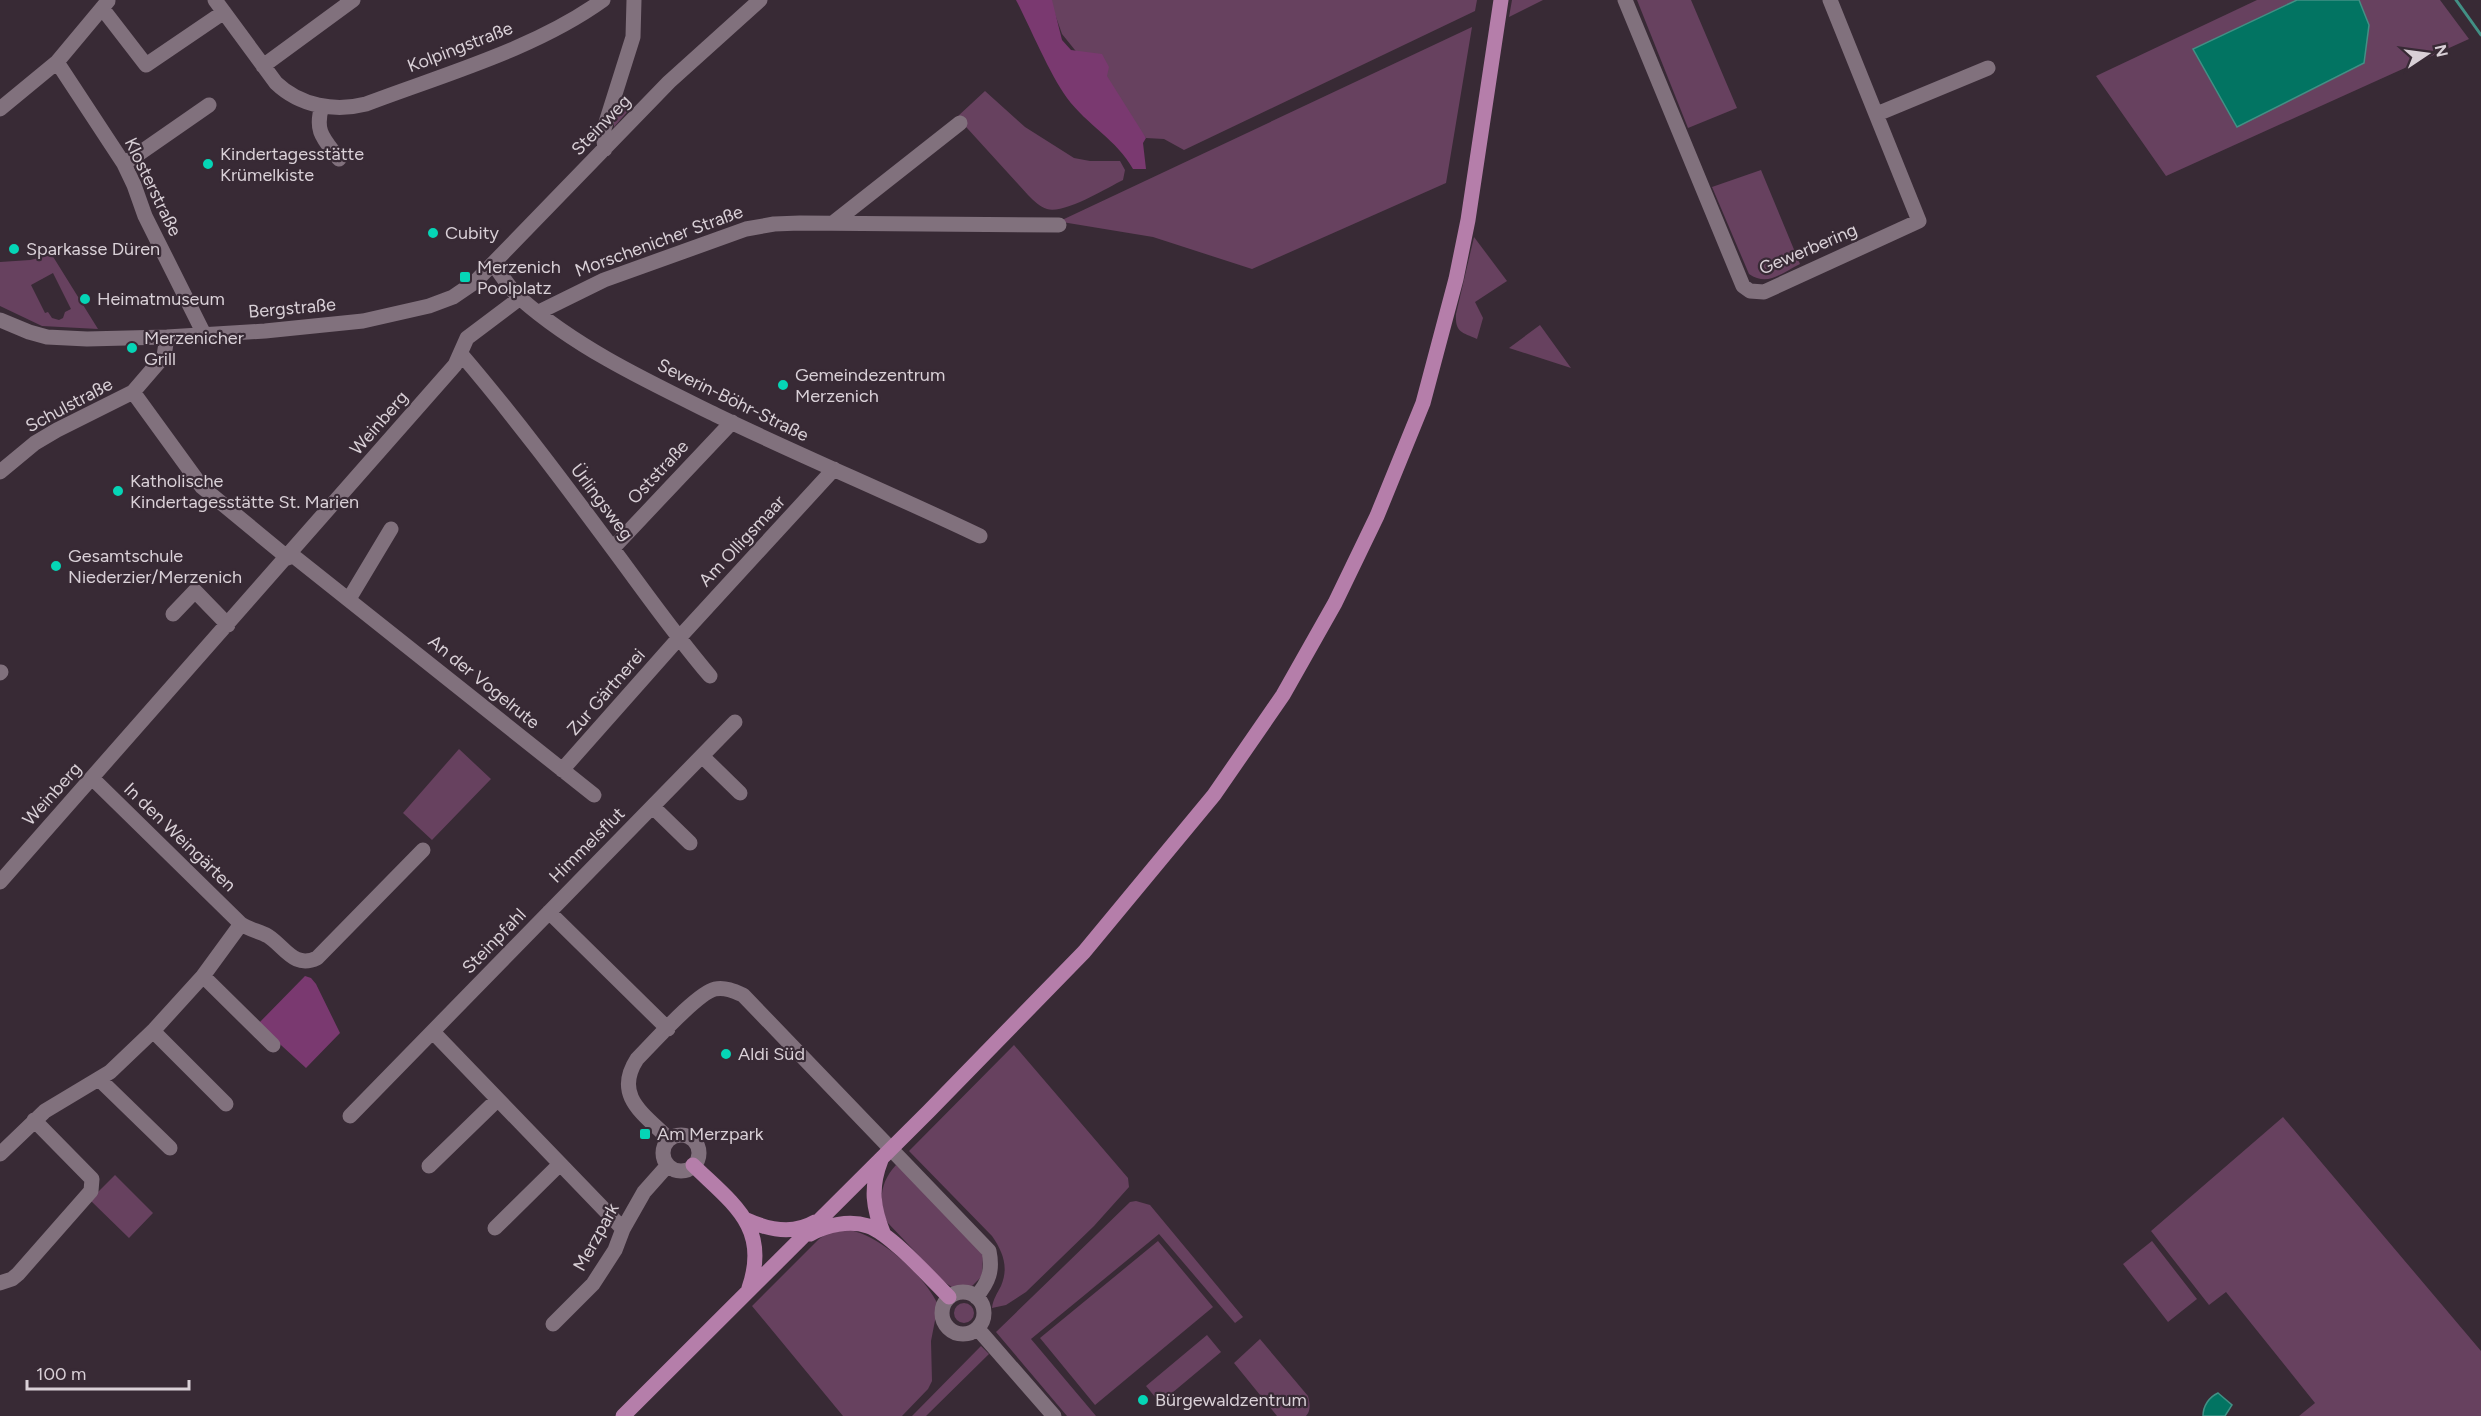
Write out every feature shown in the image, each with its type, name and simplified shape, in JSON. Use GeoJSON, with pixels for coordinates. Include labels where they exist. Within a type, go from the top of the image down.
{"type":"FeatureCollection","features":[{"type":"Feature","properties":{"kind":"main road"},"geometry":{"type":"LineString","coordinates":[[622,1416],[802,1239],[1010,1030],[1084,952],[1214,795],[1283,695],[1335,603],[1377,516],[1423,403],[1456,279],[1468,220],[1501,0]]}},
{"type":"Feature","properties":{"kind":"main road"},"geometry":{"type":"LineString","coordinates":[[882,1157],[876,1173],[873,1204],[884,1235]]}},
{"type":"Feature","properties":{"kind":"main road"},"geometry":{"type":"LineString","coordinates":[[693,1165],[747,1220],[762,1227],[794,1230],[809,1226],[823,1217]]}},
{"type":"Feature","properties":{"kind":"main road"},"geometry":{"type":"LineString","coordinates":[[747,1220],[754,1237],[756,1254],[754,1272],[748,1291]]}},
{"type":"Feature","properties":{"kind":"main road"},"geometry":{"type":"LineString","coordinates":[[802,1239],[819,1229],[837,1224],[870,1226],[884,1235],[949,1297]]}},
{"type":"Feature","properties":{"kind":"street"},"geometry":{"type":"LineString","coordinates":[[263,66],[353,0]]}},
{"type":"Feature","properties":{"kind":"street","name":"Kolpingstraße"},"geometry":{"type":"LineString","coordinates":[[220,6],[284,91],[305,102],[346,108],[366,104],[541,37],[586,13],[603,0]]}},
{"type":"Feature","properties":{"kind":"street"},"geometry":{"type":"LineString","coordinates":[[605,149],[603,132],[633,37],[634,0]]}},
{"type":"Feature","properties":{"kind":"street","name":"Steinweg"},"geometry":{"type":"LineString","coordinates":[[475,282],[669,82],[760,0]]}},
{"type":"Feature","properties":{"kind":"street","name":"Gewerbering"},"geometry":{"type":"LineString","coordinates":[[1625,0],[1743,286],[1750,291],[1764,292],[1919,221],[1830,0]]}},
{"type":"Feature","properties":{"kind":"street"},"geometry":{"type":"LineString","coordinates":[[0,109],[57,62],[106,4],[146,65],[220,6]]}},
{"type":"Feature","properties":{"kind":"street","name":"Klosterstraße"},"geometry":{"type":"LineString","coordinates":[[57,62],[124,164],[145,216],[204,334]]}},
{"type":"Feature","properties":{"kind":"street"},"geometry":{"type":"LineString","coordinates":[[1877,114],[1988,68]]}},
{"type":"Feature","properties":{"kind":"street"},"geometry":{"type":"LineString","coordinates":[[124,164],[209,105]]}},
{"type":"Feature","properties":{"kind":"street"},"geometry":{"type":"LineString","coordinates":[[322,106],[318,118],[320,134],[339,159]]}},
{"type":"Feature","properties":{"kind":"street"},"geometry":{"type":"LineString","coordinates":[[833,223],[960,123]]}},
{"type":"Feature","properties":{"kind":"street","name":"Morschenicher Straße"},"geometry":{"type":"LineString","coordinates":[[539,312],[604,280],[746,229],[774,224],[1059,225]]}},
{"type":"Feature","properties":{"kind":"street","name":"Severin-Böhr-Straße"},"geometry":{"type":"LineString","coordinates":[[493,264],[520,298],[594,351],[656,385],[732,422],[980,536]]}},
{"type":"Feature","properties":{"kind":"street","name":"Bergstraße"},"geometry":{"type":"LineString","coordinates":[[0,320],[47,337],[87,339],[265,331],[363,321],[442,303],[475,282]]}},
{"type":"Feature","properties":{"kind":"street","name":"Weinberg"},"geometry":{"type":"LineString","coordinates":[[0,882],[455,365],[467,338],[520,298]]}},
{"type":"Feature","properties":{"kind":"street","name":"Schulstraße"},"geometry":{"type":"LineString","coordinates":[[0,472],[27,449],[57,430],[133,392],[164,356],[167,337]]}},
{"type":"Feature","properties":{"kind":"street","name":"Ürlingsweg"},"geometry":{"type":"LineString","coordinates":[[461,354],[491,389],[613,548],[678,639],[710,676]]}},
{"type":"Feature","properties":{"kind":"street","name":"An der Vogelrute"},"geometry":{"type":"LineString","coordinates":[[133,392],[202,487],[289,556],[349,599],[594,795]]}},
{"type":"Feature","properties":{"kind":"street","name":"Oststraße"},"geometry":{"type":"LineString","coordinates":[[613,548],[732,422]]}},
{"type":"Feature","properties":{"kind":"street","name":"Am Olligsmaar"},"geometry":{"type":"LineString","coordinates":[[678,639],[834,469]]}},
{"type":"Feature","properties":{"kind":"street"},"geometry":{"type":"LineString","coordinates":[[349,599],[390,529]]}},
{"type":"Feature","properties":{"kind":"street"},"geometry":{"type":"LineString","coordinates":[[173,614],[195,591],[228,625]]}},
{"type":"Feature","properties":{"kind":"street","name":"Zur Gärtnerei"},"geometry":{"type":"LineString","coordinates":[[562,770],[678,639]]}},
{"type":"Feature","properties":{"kind":"street","name":"Himmelsflut"},"geometry":{"type":"LineString","coordinates":[[549,912],[735,722]]}},
{"type":"Feature","properties":{"kind":"street"},"geometry":{"type":"LineString","coordinates":[[702,756],[740,793]]}},
{"type":"Feature","properties":{"kind":"street","name":"In den Weingärten"},"geometry":{"type":"LineString","coordinates":[[92,778],[241,924],[269,937],[296,960],[302,962],[317,958],[423,850]]}},
{"type":"Feature","properties":{"kind":"street","name":"Himmelsflut"},"geometry":{"type":"LineString","coordinates":[[654,807],[690,843]]}},
{"type":"Feature","properties":{"kind":"street","name":"Steinpfahl"},"geometry":{"type":"LineString","coordinates":[[350,1116],[549,912],[668,1029]]}},
{"type":"Feature","properties":{"kind":"street"},"geometry":{"type":"LineString","coordinates":[[0,1154],[34,1120],[60,1101],[100,1080],[153,1031],[203,976],[241,924]]}},
{"type":"Feature","properties":{"kind":"street"},"geometry":{"type":"LineString","coordinates":[[203,976],[273,1045]]}},
{"type":"Feature","properties":{"kind":"street"},"geometry":{"type":"LineString","coordinates":[[669,1139],[631,1100],[627,1090],[630,1070],[637,1059],[693,1002],[708,991],[727,989],[742,995],[988,1251],[992,1265],[988,1280],[976,1297]]}},
{"type":"Feature","properties":{"kind":"street"},"geometry":{"type":"LineString","coordinates":[[153,1031],[226,1104]]}},
{"type":"Feature","properties":{"kind":"street"},"geometry":{"type":"LineString","coordinates":[[433,1032],[559,1166],[623,1229]]}},
{"type":"Feature","properties":{"kind":"street"},"geometry":{"type":"LineString","coordinates":[[100,1080],[170,1148]]}},
{"type":"Feature","properties":{"kind":"street"},"geometry":{"type":"LineString","coordinates":[[429,1166],[497,1100]]}},
{"type":"Feature","properties":{"kind":"street"},"geometry":{"type":"LineString","coordinates":[[0,1283],[18,1274],[91,1191],[93,1184],[92,1179],[34,1120]]}},
{"type":"Feature","properties":{"kind":"street"},"geometry":{"type":"LineString","coordinates":[[684,1135],[693,1140],[698,1150],[697,1161],[693,1165],[678,1170],[668,1166],[663,1155],[665,1144],[669,1139],[684,1135]]}},
{"type":"Feature","properties":{"kind":"street"},"geometry":{"type":"LineString","coordinates":[[495,1228],[559,1166]]}},
{"type":"Feature","properties":{"kind":"street","name":"Merzpark"},"geometry":{"type":"LineString","coordinates":[[553,1324],[592,1284],[615,1250],[623,1229],[644,1192],[668,1166]]}},
{"type":"Feature","properties":{"kind":"street"},"geometry":{"type":"LineString","coordinates":[[963,1292],[976,1297],[981,1302],[984,1314],[978,1329],[963,1335],[948,1328],[942,1312],[949,1297],[963,1292]]}},
{"type":"Feature","properties":{"kind":"street"},"geometry":{"type":"LineString","coordinates":[[978,1329],[1054,1416]]}},
{"type":"Feature","properties":{"kind":"shaded area"},"geometry":{"type":"Polygon","coordinates":[[[1016,0],[1052,0],[1062,40],[1071,50],[1102,54],[1109,67],[1107,76],[1146,138],[1143,143],[1146,169],[1133,169],[1119,149],[1067,98],[1047,64],[1016,0]]]}},
{"type":"Feature","properties":{"kind":"shaded area"},"geometry":{"type":"Polygon","coordinates":[[[1050,0],[1477,0],[1475,11],[1184,150],[1164,139],[1146,138],[1062,34],[1050,0]]]}},
{"type":"Feature","properties":{"kind":"shaded area"},"geometry":{"type":"Polygon","coordinates":[[[1512,0],[1543,0],[1509,17],[1512,0]]]}},
{"type":"Feature","properties":{"kind":"shaded area"},"geometry":{"type":"Polygon","coordinates":[[[1637,0],[1691,0],[1737,108],[1688,128],[1637,0]]]}},
{"type":"Feature","properties":{"kind":"shaded area"},"geometry":{"type":"Polygon","coordinates":[[[2257,0],[2297,0],[2194,49],[2369,25],[2359,0],[2440,0],[2469,39],[2166,176],[2096,76],[2257,0]]]}},
{"type":"Feature","properties":{"kind":"shaded area"},"geometry":{"type":"Polygon","coordinates":[[[2297,0],[2359,0],[2369,25],[2364,63],[2237,127],[2193,49],[2297,0]]]}},
{"type":"Feature","properties":{"kind":"shaded area"},"geometry":{"type":"Polygon","coordinates":[[[1472,27],[1446,183],[1252,269],[1153,237],[1062,222],[1062,220],[1472,27]]]}},
{"type":"Feature","properties":{"kind":"shaded area"},"geometry":{"type":"Polygon","coordinates":[[[985,91],[1025,127],[1074,158],[1090,161],[1120,161],[1125,170],[1123,180],[1064,208],[1055,210],[1039,205],[957,117],[985,91]]]}},
{"type":"Feature","properties":{"kind":"shaded area"},"geometry":{"type":"Polygon","coordinates":[[[621,97],[629,110],[614,127],[614,119],[621,97]]]}},
{"type":"Feature","properties":{"kind":"shaded area"},"geometry":{"type":"Polygon","coordinates":[[[1761,170],[1800,264],[1768,279],[1756,278],[1749,274],[1712,187],[1761,170]]]}},
{"type":"Feature","properties":{"kind":"shaded area"},"geometry":{"type":"Polygon","coordinates":[[[1474,237],[1507,281],[1475,302],[1483,318],[1477,339],[1460,331],[1456,320],[1474,237]]]}},
{"type":"Feature","properties":{"kind":"shaded area"},"geometry":{"type":"Polygon","coordinates":[[[52,255],[98,329],[42,326],[0,306],[0,262],[30,260],[52,255]],[[53,273],[31,285],[45,313],[48,312],[52,318],[59,320],[63,318],[65,312],[71,309],[53,273]]]}},
{"type":"Feature","properties":{"kind":"shaded area"},"geometry":{"type":"Polygon","coordinates":[[[1540,325],[1571,368],[1509,348],[1540,325]]]}},
{"type":"Feature","properties":{"kind":"shaded area"},"geometry":{"type":"Polygon","coordinates":[[[459,749],[491,779],[432,840],[403,813],[459,749]]]}},
{"type":"Feature","properties":{"kind":"shaded area"},"geometry":{"type":"Polygon","coordinates":[[[305,976],[311,978],[316,984],[340,1033],[306,1068],[258,1024],[305,976]]]}},
{"type":"Feature","properties":{"kind":"shaded area"},"geometry":{"type":"Polygon","coordinates":[[[1014,1045],[1128,1178],[1129,1187],[1094,1226],[1026,1292],[1006,1305],[992,1308],[1005,1272],[1004,1260],[999,1248],[992,1236],[909,1151],[1014,1045]]]}},
{"type":"Feature","properties":{"kind":"shaded area"},"geometry":{"type":"Polygon","coordinates":[[[2283,1117],[2481,1351],[2481,1416],[2299,1416],[2315,1403],[2226,1292],[2209,1305],[2151,1231],[2283,1117]]]}},
{"type":"Feature","properties":{"kind":"shaded area"},"geometry":{"type":"Polygon","coordinates":[[[896,1165],[930,1196],[979,1249],[983,1256],[982,1276],[970,1288],[953,1288],[943,1281],[887,1222],[882,1207],[882,1192],[887,1178],[896,1165]]]}},
{"type":"Feature","properties":{"kind":"shaded area"},"geometry":{"type":"Polygon","coordinates":[[[115,1175],[153,1213],[129,1238],[90,1200],[115,1175]]]}},
{"type":"Feature","properties":{"kind":"shaded area"},"geometry":{"type":"Polygon","coordinates":[[[1136,1201],[1150,1205],[1243,1317],[1235,1323],[1159,1234],[1031,1339],[1096,1416],[1067,1416],[996,1332],[1130,1202],[1136,1201]]]}},
{"type":"Feature","properties":{"kind":"shaded area"},"geometry":{"type":"Polygon","coordinates":[[[849,1230],[874,1240],[900,1258],[923,1282],[938,1305],[931,1341],[932,1381],[928,1389],[902,1416],[843,1416],[752,1306],[819,1239],[828,1233],[849,1230]]]}},
{"type":"Feature","properties":{"kind":"shaded area"},"geometry":{"type":"Polygon","coordinates":[[[1158,1241],[1213,1307],[1095,1405],[1040,1338],[1158,1241]]]}},
{"type":"Feature","properties":{"kind":"shaded area"},"geometry":{"type":"Polygon","coordinates":[[[2152,1241],[2197,1299],[2168,1322],[2123,1264],[2152,1241]]]}},
{"type":"Feature","properties":{"kind":"shaded area"},"geometry":{"type":"Polygon","coordinates":[[[964,1303],[971,1306],[974,1313],[971,1320],[964,1323],[957,1320],[954,1313],[957,1306],[964,1303]]]}},
{"type":"Feature","properties":{"kind":"shaded area"},"geometry":{"type":"Polygon","coordinates":[[[1207,1335],[1221,1352],[1160,1403],[1146,1386],[1207,1335]]]}},
{"type":"Feature","properties":{"kind":"shaded area"},"geometry":{"type":"Polygon","coordinates":[[[1260,1339],[1308,1396],[1310,1407],[1306,1416],[1277,1416],[1234,1363],[1260,1339]]]}},
{"type":"Feature","properties":{"kind":"shaded area"},"geometry":{"type":"Polygon","coordinates":[[[981,1346],[989,1354],[926,1416],[912,1416],[981,1346]]]}},
{"type":"Feature","properties":{"kind":"shaded area"},"geometry":{"type":"Polygon","coordinates":[[[2218,1393],[2232,1405],[2225,1416],[2203,1416],[2207,1402],[2218,1393]]]}},
{"type":"Feature","properties":{"kind":"waterway"},"geometry":{"type":"LineString","coordinates":[[2456,0],[2481,35]]}},
{"type":"Feature","properties":{"kind":"place","name":"Kindertagesstätte Krümelkiste"},"geometry":{"type":"Point","coordinates":[208,164]}},
{"type":"Feature","properties":{"kind":"place","name":"Cubity"},"geometry":{"type":"Point","coordinates":[433,233]}},
{"type":"Feature","properties":{"kind":"place","name":"Sparkasse Düren"},"geometry":{"type":"Point","coordinates":[14,249]}},
{"type":"Feature","properties":{"kind":"place","name":"Merzenich Poolplatz"},"geometry":{"type":"Point","coordinates":[465,277]}},
{"type":"Feature","properties":{"kind":"place","name":"Heimatmuseum"},"geometry":{"type":"Point","coordinates":[85,299]}},
{"type":"Feature","properties":{"kind":"place","name":"Merzenicher Grill"},"geometry":{"type":"Point","coordinates":[132,348]}},
{"type":"Feature","properties":{"kind":"place","name":"Gemeindezentrum Merzenich"},"geometry":{"type":"Point","coordinates":[783,385]}},
{"type":"Feature","properties":{"kind":"place","name":"Katholische Kindertagesstätte St. Marien"},"geometry":{"type":"Point","coordinates":[118,491]}},
{"type":"Feature","properties":{"kind":"place","name":"Gesamtschule Niederzier/Merzenich"},"geometry":{"type":"Point","coordinates":[56,566]}},
{"type":"Feature","properties":{"kind":"place","name":"Aldi Süd"},"geometry":{"type":"Point","coordinates":[726,1054]}},
{"type":"Feature","properties":{"kind":"place","name":"Am Merzpark"},"geometry":{"type":"Point","coordinates":[645,1134]}},
{"type":"Feature","properties":{"kind":"place","name":"Bürgewaldzentrum"},"geometry":{"type":"Point","coordinates":[1143,1400]}}]}
